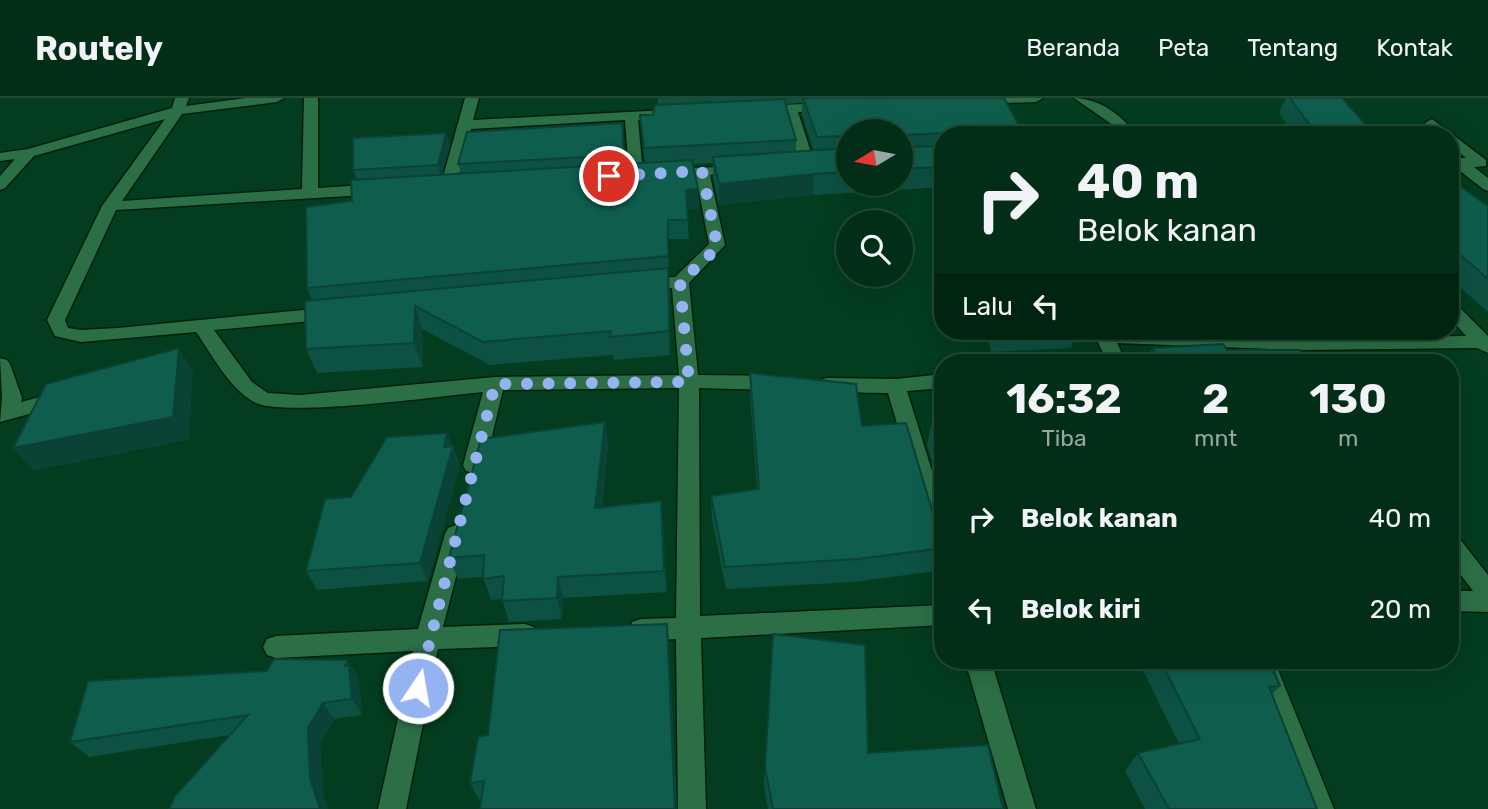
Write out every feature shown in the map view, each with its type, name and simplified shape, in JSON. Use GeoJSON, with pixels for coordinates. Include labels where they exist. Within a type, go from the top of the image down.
{"type":"FeatureCollection","features":[{"type":"Feature","properties":{"kind":"street"},"geometry":{"type":"LineString","coordinates":[[0,157],[29,153],[180,105],[277,98]]}},
{"type":"Feature","properties":{"kind":"street"},"geometry":{"type":"LineString","coordinates":[[310,194],[311,98]]}},
{"type":"Feature","properties":{"kind":"street"},"geometry":{"type":"LineString","coordinates":[[449,184],[472,98]]}},
{"type":"Feature","properties":{"kind":"street"},"geometry":{"type":"LineString","coordinates":[[963,100],[1036,98]]}},
{"type":"Feature","properties":{"kind":"street"},"geometry":{"type":"LineString","coordinates":[[1080,98],[1123,126]]}},
{"type":"Feature","properties":{"kind":"street"},"geometry":{"type":"LineString","coordinates":[[180,105],[110,206],[56,320],[61,332],[81,336],[352,312]]}},
{"type":"Feature","properties":{"kind":"street"},"geometry":{"type":"LineString","coordinates":[[748,111],[843,106]]}},
{"type":"Feature","properties":{"kind":"street"},"geometry":{"type":"LineString","coordinates":[[790,109],[808,165]]}},
{"type":"Feature","properties":{"kind":"street"},"geometry":{"type":"LineString","coordinates":[[465,125],[679,114]]}},
{"type":"Feature","properties":{"kind":"street"},"geometry":{"type":"LineString","coordinates":[[631,116],[629,174],[755,168]]}},
{"type":"Feature","properties":{"kind":"street"},"geometry":{"type":"LineString","coordinates":[[1432,123],[1436,126]]}},
{"type":"Feature","properties":{"kind":"street"},"geometry":{"type":"LineString","coordinates":[[1459,144],[1485,163]]}},
{"type":"Feature","properties":{"kind":"street"},"geometry":{"type":"LineString","coordinates":[[0,185],[29,153]]}},
{"type":"Feature","properties":{"kind":"street"},"geometry":{"type":"LineString","coordinates":[[1459,162],[1485,163]]}},
{"type":"Feature","properties":{"kind":"street"},"geometry":{"type":"LineString","coordinates":[[1459,165],[1488,186]]}},
{"type":"Feature","properties":{"kind":"street"},"geometry":{"type":"LineString","coordinates":[[627,285],[680,282],[713,252],[717,245],[702,171]]}},
{"type":"Feature","properties":{"kind":"street"},"geometry":{"type":"LineString","coordinates":[[110,206],[398,188]]}},
{"type":"Feature","properties":{"kind":"street"},"geometry":{"type":"LineString","coordinates":[[680,282],[689,382],[688,628],[692,809]]}},
{"type":"Feature","properties":{"kind":"street"},"geometry":{"type":"LineString","coordinates":[[1459,317],[1486,344]]}},
{"type":"Feature","properties":{"kind":"street"},"geometry":{"type":"LineString","coordinates":[[201,326],[245,387],[263,399],[300,402],[495,384],[689,382],[896,386],[934,382]]}},
{"type":"Feature","properties":{"kind":"street"},"geometry":{"type":"LineString","coordinates":[[1293,340],[1304,354]]}},
{"type":"Feature","properties":{"kind":"street"},"geometry":{"type":"LineString","coordinates":[[1375,340],[1486,344]]}},
{"type":"Feature","properties":{"kind":"street"},"geometry":{"type":"LineString","coordinates":[[0,364],[12,398],[4,414]]}},
{"type":"Feature","properties":{"kind":"street"},"geometry":{"type":"LineString","coordinates":[[468,490],[495,384]]}},
{"type":"Feature","properties":{"kind":"street"},"geometry":{"type":"LineString","coordinates":[[896,386],[934,512]]}},
{"type":"Feature","properties":{"kind":"street"},"geometry":{"type":"LineString","coordinates":[[4,414],[88,391]]}},
{"type":"Feature","properties":{"kind":"street"},"geometry":{"type":"LineString","coordinates":[[392,809],[428,639],[461,517]]}},
{"type":"Feature","properties":{"kind":"street"},"geometry":{"type":"LineString","coordinates":[[1459,555],[1488,593]]}},
{"type":"Feature","properties":{"kind":"street"},"geometry":{"type":"LineString","coordinates":[[1459,601],[1488,602]]}},
{"type":"Feature","properties":{"kind":"street"},"geometry":{"type":"LineString","coordinates":[[620,631],[934,615]]}},
{"type":"Feature","properties":{"kind":"street"},"geometry":{"type":"LineString","coordinates":[[276,647],[551,634]]}},
{"type":"Feature","properties":{"kind":"street"},"geometry":{"type":"LineString","coordinates":[[981,669],[1021,809]]}},
{"type":"Feature","properties":{"kind":"street"},"geometry":{"type":"LineString","coordinates":[[1265,669],[1320,809]]}},
{"type":"Feature","properties":{"kind":"building"},"geometry":{"type":"Polygon","coordinates":[[[803,98],[1004,98],[1019,126],[934,126],[934,134],[914,134],[914,119],[836,119],[836,136],[817,137],[803,98]]]}},
{"type":"Feature","properties":{"kind":"building"},"geometry":{"type":"Polygon","coordinates":[[[1290,98],[1342,98],[1367,126],[1310,126],[1290,98]]]}},
{"type":"Feature","properties":{"kind":"building"},"geometry":{"type":"Polygon","coordinates":[[[784,99],[796,140],[644,148],[640,115],[653,115],[655,105],[784,99]]]}},
{"type":"Feature","properties":{"kind":"building"},"geometry":{"type":"Polygon","coordinates":[[[622,123],[624,155],[458,164],[467,132],[622,123]]]}},
{"type":"Feature","properties":{"kind":"building"},"geometry":{"type":"Polygon","coordinates":[[[446,133],[438,165],[353,170],[353,138],[446,133]]]}},
{"type":"Feature","properties":{"kind":"building"},"geometry":{"type":"Polygon","coordinates":[[[934,146],[934,167],[914,168],[914,147],[934,146]]]}},
{"type":"Feature","properties":{"kind":"building"},"geometry":{"type":"Polygon","coordinates":[[[836,149],[836,173],[719,184],[713,157],[836,149]]]}},
{"type":"Feature","properties":{"kind":"building"},"geometry":{"type":"Polygon","coordinates":[[[692,160],[698,189],[686,190],[688,220],[668,220],[668,256],[307,288],[306,207],[352,201],[351,180],[692,160]]]}},
{"type":"Feature","properties":{"kind":"building"},"geometry":{"type":"Polygon","coordinates":[[[1459,186],[1488,206],[1488,279],[1459,253],[1459,186]]]}},
{"type":"Feature","properties":{"kind":"building"},"geometry":{"type":"Polygon","coordinates":[[[668,268],[669,331],[610,337],[611,331],[483,342],[415,306],[414,343],[306,349],[305,301],[668,268]]]}},
{"type":"Feature","properties":{"kind":"building"},"geometry":{"type":"Polygon","coordinates":[[[1223,344],[1227,350],[1300,350],[1303,354],[1156,354],[1152,348],[1223,344]]]}},
{"type":"Feature","properties":{"kind":"building"},"geometry":{"type":"Polygon","coordinates":[[[179,348],[173,417],[13,448],[46,384],[179,348]]]}},
{"type":"Feature","properties":{"kind":"building"},"geometry":{"type":"Polygon","coordinates":[[[750,373],[856,384],[862,426],[906,423],[934,517],[934,549],[858,559],[725,567],[711,496],[759,489],[750,373]]]}},
{"type":"Feature","properties":{"kind":"building"},"geometry":{"type":"Polygon","coordinates":[[[605,422],[595,508],[661,501],[664,571],[558,577],[557,598],[502,601],[504,576],[483,579],[484,555],[449,558],[481,439],[605,422]]]}},
{"type":"Feature","properties":{"kind":"building"},"geometry":{"type":"Polygon","coordinates":[[[447,433],[444,447],[453,446],[420,563],[306,571],[325,499],[351,497],[387,437],[447,433]]]}},
{"type":"Feature","properties":{"kind":"building"},"geometry":{"type":"Polygon","coordinates":[[[667,624],[675,809],[480,809],[484,781],[470,783],[478,737],[488,735],[500,630],[667,624]]]}},
{"type":"Feature","properties":{"kind":"building"},"geometry":{"type":"Polygon","coordinates":[[[773,634],[865,645],[868,753],[988,745],[1003,809],[773,809],[765,767],[773,634]]]}},
{"type":"Feature","properties":{"kind":"building"},"geometry":{"type":"Polygon","coordinates":[[[274,659],[348,660],[345,666],[349,666],[352,699],[323,703],[308,728],[310,778],[320,809],[169,809],[175,796],[248,715],[70,742],[88,681],[267,671],[274,659]]]}},
{"type":"Feature","properties":{"kind":"building"},"geometry":{"type":"Polygon","coordinates":[[[1165,669],[1273,669],[1280,686],[1269,687],[1317,809],[1169,809],[1138,753],[1200,739],[1165,669]]]}},
{"type":"Feature","properties":{"kind":"route"},"geometry":{"type":"LineString","coordinates":[[418,688],[428,639],[495,384],[689,382],[680,282],[706,255],[713,252],[717,245],[702,171],[609,176]]}}]}
